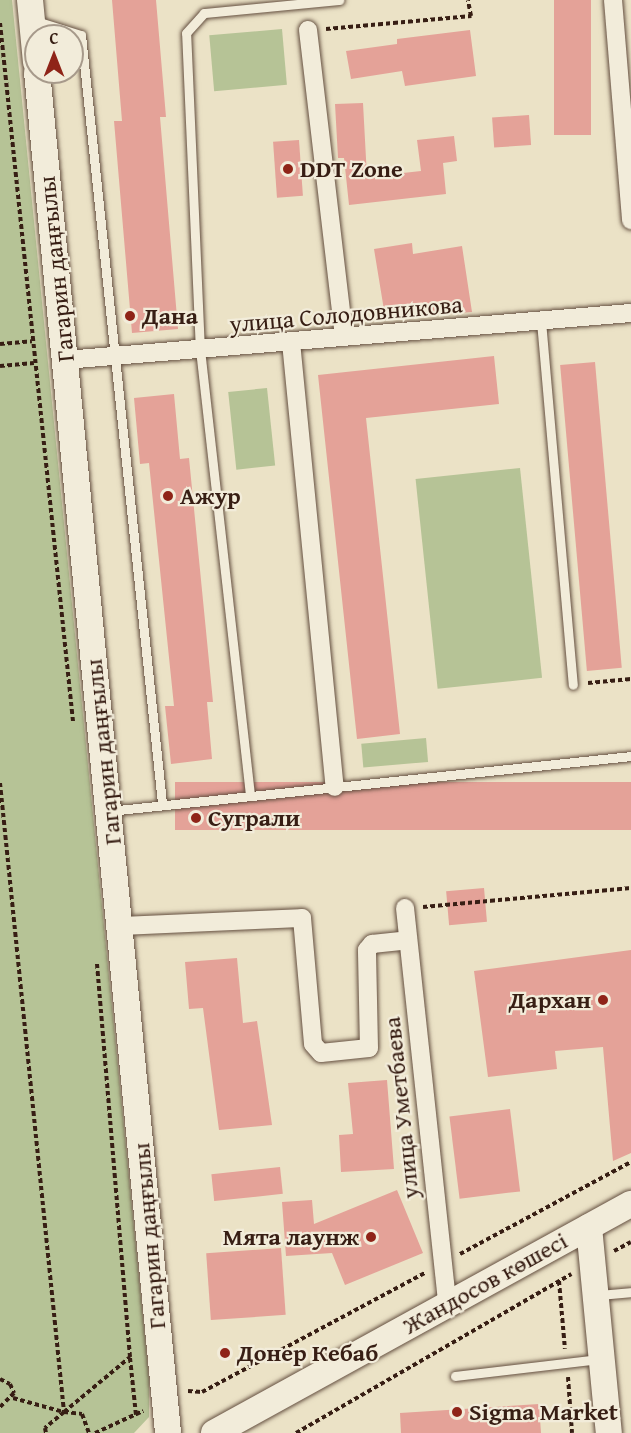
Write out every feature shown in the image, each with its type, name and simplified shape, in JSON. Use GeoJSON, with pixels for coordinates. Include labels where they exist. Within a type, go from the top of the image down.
{"type":"FeatureCollection","features":[{"type":"Feature","properties":{"kind":"street"},"geometry":{"type":"LineString","coordinates":[[613,0],[631,220]]}},
{"type":"Feature","properties":{"kind":"street"},"geometry":{"type":"LineString","coordinates":[[308,30],[344,337]]}},
{"type":"Feature","properties":{"kind":"street","name":"Гагарин даңғылы"},"geometry":{"type":"LineString","coordinates":[[38,84],[168,1433]]}},
{"type":"Feature","properties":{"kind":"street","name":"улица Солодовникова"},"geometry":{"type":"LineString","coordinates":[[65,360],[201,351],[631,313]]}},
{"type":"Feature","properties":{"kind":"street"},"geometry":{"type":"LineString","coordinates":[[291,342],[335,787]]}},
{"type":"Feature","properties":{"kind":"street","name":"улица Уметбаева"},"geometry":{"type":"LineString","coordinates":[[405,908],[441,1264],[447,1303]]}},
{"type":"Feature","properties":{"kind":"street"},"geometry":{"type":"LineString","coordinates":[[119,926],[302,918],[313,1044],[321,1053],[369,1048],[368,950],[372,944],[408,940]]}},
{"type":"Feature","properties":{"kind":"street","name":"Жандосов көшесі"},"geometry":{"type":"LineString","coordinates":[[214,1433],[631,1204]]}},
{"type":"Feature","properties":{"kind":"street"},"geometry":{"type":"LineString","coordinates":[[589,1227],[609,1433]]}},
{"type":"Feature","properties":{"kind":"lane"},"geometry":{"type":"LineString","coordinates":[[250,795],[201,351],[186,33],[204,14],[339,0]]}},
{"type":"Feature","properties":{"kind":"lane"},"geometry":{"type":"LineString","coordinates":[[31,10],[81,35],[162,803]]}},
{"type":"Feature","properties":{"kind":"lane"},"geometry":{"type":"LineString","coordinates":[[541,321],[573,685]]}},
{"type":"Feature","properties":{"kind":"lane"},"geometry":{"type":"LineString","coordinates":[[109,811],[162,803],[631,756]]}},
{"type":"Feature","properties":{"kind":"lane"},"geometry":{"type":"LineString","coordinates":[[595,1295],[631,1292]]}},
{"type":"Feature","properties":{"kind":"lane"},"geometry":{"type":"LineString","coordinates":[[455,1376],[602,1359]]}},
{"type":"Feature","properties":{"kind":"path"},"geometry":{"type":"LineString","coordinates":[[308,30],[471,16],[468,0]]}},
{"type":"Feature","properties":{"kind":"path"},"geometry":{"type":"LineString","coordinates":[[0,23],[74,728]]}},
{"type":"Feature","properties":{"kind":"path"},"geometry":{"type":"LineString","coordinates":[[0,344],[32,341]]}},
{"type":"Feature","properties":{"kind":"path"},"geometry":{"type":"LineString","coordinates":[[0,366],[34,363]]}},
{"type":"Feature","properties":{"kind":"path"},"geometry":{"type":"LineString","coordinates":[[573,685],[631,679]]}},
{"type":"Feature","properties":{"kind":"path"},"geometry":{"type":"LineString","coordinates":[[0,783],[64,1412]]}},
{"type":"Feature","properties":{"kind":"path"},"geometry":{"type":"LineString","coordinates":[[405,908],[631,888]]}},
{"type":"Feature","properties":{"kind":"path"},"geometry":{"type":"LineString","coordinates":[[95,949],[136,1415]]}},
{"type":"Feature","properties":{"kind":"path"},"geometry":{"type":"LineString","coordinates":[[188,1390],[202,1392],[631,1162]]}},
{"type":"Feature","properties":{"kind":"path"},"geometry":{"type":"LineString","coordinates":[[606,1255],[631,1242]]}},
{"type":"Feature","properties":{"kind":"path"},"geometry":{"type":"LineString","coordinates":[[296,1433],[573,1273]]}},
{"type":"Feature","properties":{"kind":"path"},"geometry":{"type":"LineString","coordinates":[[46,1433],[45,1428],[130,1357]]}},
{"type":"Feature","properties":{"kind":"path"},"geometry":{"type":"LineString","coordinates":[[0,1379],[10,1384],[13,1398]]}},
{"type":"Feature","properties":{"kind":"path"},"geometry":{"type":"LineString","coordinates":[[13,1398],[64,1412],[82,1414],[89,1433]]}},
{"type":"Feature","properties":{"kind":"path"},"geometry":{"type":"LineString","coordinates":[[0,1407],[13,1398]]}},
{"type":"Feature","properties":{"kind":"path"},"geometry":{"type":"LineString","coordinates":[[94,1433],[153,1407]]}},
{"type":"Feature","properties":{"kind":"green space"},"geometry":{"type":"Polygon","coordinates":[[[0,0],[12,0],[149,1379],[149,1417],[134,1433],[0,1433],[0,0]]]}},
{"type":"Feature","properties":{"kind":"green space"},"geometry":{"type":"Polygon","coordinates":[[[282,29],[287,85],[214,91],[209,35],[282,29]]]}},
{"type":"Feature","properties":{"kind":"green space"},"geometry":{"type":"Polygon","coordinates":[[[267,388],[275,466],[236,470],[228,392],[267,388]]]}},
{"type":"Feature","properties":{"kind":"green space"},"geometry":{"type":"Polygon","coordinates":[[[520,468],[542,678],[438,689],[416,479],[520,468]]]}},
{"type":"Feature","properties":{"kind":"green space"},"geometry":{"type":"Polygon","coordinates":[[[426,738],[428,762],[363,768],[361,744],[426,738]]]}},
{"type":"Feature","properties":{"kind":"building"},"geometry":{"type":"Polygon","coordinates":[[[112,0],[156,0],[166,117],[160,117],[178,329],[132,333],[114,121],[122,121],[112,0]]]}},
{"type":"Feature","properties":{"kind":"building"},"geometry":{"type":"Polygon","coordinates":[[[554,0],[591,0],[591,135],[554,135],[554,0]]]}},
{"type":"Feature","properties":{"kind":"building"},"geometry":{"type":"Polygon","coordinates":[[[470,30],[476,76],[405,86],[402,71],[351,79],[346,51],[397,44],[397,39],[470,30]]]}},
{"type":"Feature","properties":{"kind":"building"},"geometry":{"type":"Polygon","coordinates":[[[363,103],[367,177],[421,171],[417,140],[454,136],[457,161],[443,163],[446,194],[349,205],[344,158],[338,158],[335,104],[363,103]]]}},
{"type":"Feature","properties":{"kind":"building"},"geometry":{"type":"Polygon","coordinates":[[[529,115],[531,145],[494,148],[492,118],[529,115]]]}},
{"type":"Feature","properties":{"kind":"building","name":"DDT Zone"},"geometry":{"type":"Polygon","coordinates":[[[299,140],[303,196],[277,198],[273,142],[299,140]]]}},
{"type":"Feature","properties":{"kind":"building"},"geometry":{"type":"Polygon","coordinates":[[[412,243],[413,254],[462,246],[472,312],[430,315],[429,304],[384,310],[374,249],[412,243]]]}},
{"type":"Feature","properties":{"kind":"building"},"geometry":{"type":"Polygon","coordinates":[[[494,356],[499,404],[366,418],[400,734],[357,739],[318,375],[494,356]]]}},
{"type":"Feature","properties":{"kind":"building"},"geometry":{"type":"Polygon","coordinates":[[[595,362],[622,668],[587,671],[560,365],[595,362]]]}},
{"type":"Feature","properties":{"kind":"building"},"geometry":{"type":"Polygon","coordinates":[[[174,394],[180,459],[189,458],[213,702],[207,702],[212,759],[171,764],[165,706],[174,706],[149,463],[140,464],[134,398],[174,394]]]}},
{"type":"Feature","properties":{"kind":"building"},"geometry":{"type":"Polygon","coordinates":[[[175,782],[631,782],[631,830],[175,830],[175,782]]]}},
{"type":"Feature","properties":{"kind":"building"},"geometry":{"type":"Polygon","coordinates":[[[484,888],[487,922],[449,925],[446,891],[484,888]]]}},
{"type":"Feature","properties":{"kind":"building"},"geometry":{"type":"Polygon","coordinates":[[[631,950],[631,1153],[613,1161],[603,1047],[555,1051],[557,1069],[488,1077],[474,971],[631,950]]]}},
{"type":"Feature","properties":{"kind":"building"},"geometry":{"type":"Polygon","coordinates":[[[237,958],[243,1023],[257,1021],[272,1125],[219,1130],[203,1008],[189,1009],[185,962],[237,958]]]}},
{"type":"Feature","properties":{"kind":"building"},"geometry":{"type":"Polygon","coordinates":[[[387,1080],[394,1169],[341,1172],[339,1135],[353,1134],[348,1083],[387,1080]]]}},
{"type":"Feature","properties":{"kind":"building"},"geometry":{"type":"Polygon","coordinates":[[[510,1109],[520,1191],[460,1199],[449,1116],[510,1109]]]}},
{"type":"Feature","properties":{"kind":"building"},"geometry":{"type":"Polygon","coordinates":[[[280,1167],[283,1194],[214,1201],[211,1174],[280,1167]]]}},
{"type":"Feature","properties":{"kind":"building","name":"Мята лаунж"},"geometry":{"type":"Polygon","coordinates":[[[397,1190],[423,1253],[345,1285],[332,1253],[286,1256],[282,1202],[312,1200],[314,1224],[397,1190]]]}},
{"type":"Feature","properties":{"kind":"building"},"geometry":{"type":"Polygon","coordinates":[[[281,1248],[286,1315],[211,1320],[206,1253],[281,1248]]]}},
{"type":"Feature","properties":{"kind":"building"},"geometry":{"type":"Polygon","coordinates":[[[539,1404],[541,1433],[401,1433],[400,1413],[539,1404]]]}},
{"type":"Feature","properties":{"kind":"place","name":"DDT Zone"},"geometry":{"type":"Point","coordinates":[288,169]}},
{"type":"Feature","properties":{"kind":"place","name":"Дана"},"geometry":{"type":"Point","coordinates":[130,316]}},
{"type":"Feature","properties":{"kind":"place","name":"Ажур"},"geometry":{"type":"Point","coordinates":[168,496]}},
{"type":"Feature","properties":{"kind":"place","name":"Суграли"},"geometry":{"type":"Point","coordinates":[196,818]}},
{"type":"Feature","properties":{"kind":"place","name":"Дархан"},"geometry":{"type":"Point","coordinates":[603,1000]}},
{"type":"Feature","properties":{"kind":"place","name":"Мята лаунж"},"geometry":{"type":"Point","coordinates":[371,1237]}},
{"type":"Feature","properties":{"kind":"place","name":"Донер Кебаб"},"geometry":{"type":"Point","coordinates":[225,1353]}},
{"type":"Feature","properties":{"kind":"place","name":"Sigma Market"},"geometry":{"type":"Point","coordinates":[457,1412]}}]}
